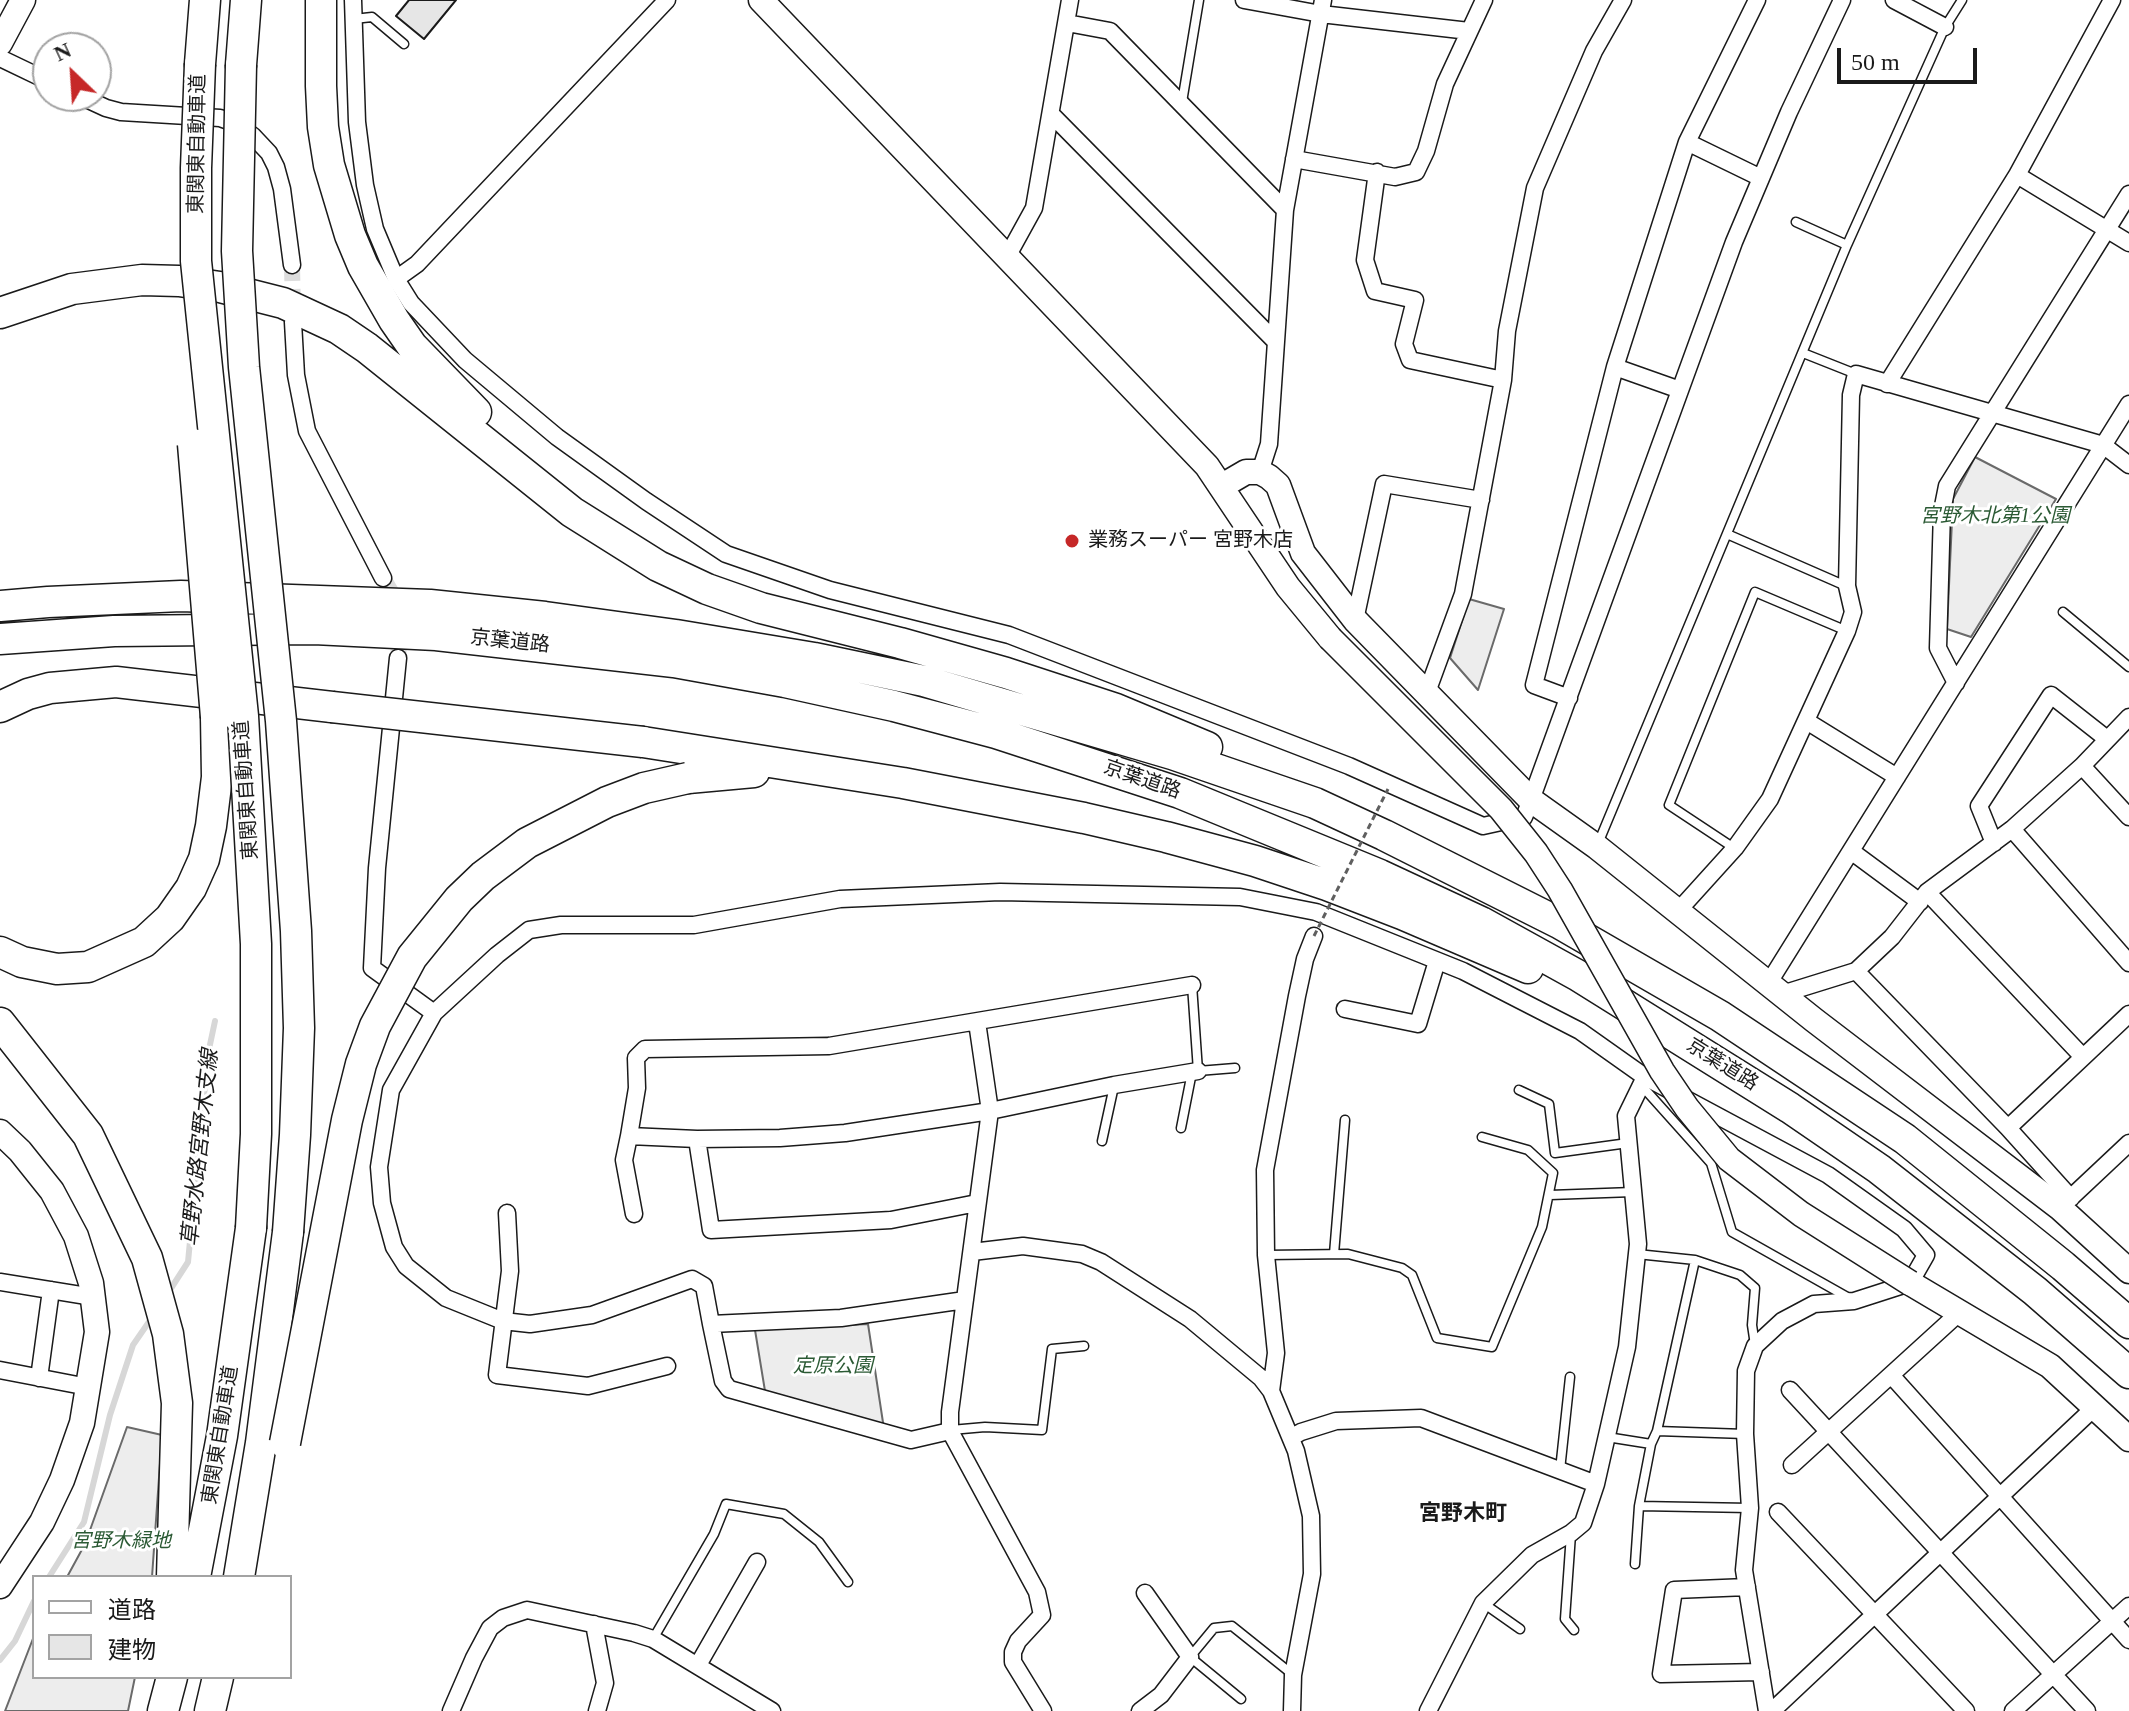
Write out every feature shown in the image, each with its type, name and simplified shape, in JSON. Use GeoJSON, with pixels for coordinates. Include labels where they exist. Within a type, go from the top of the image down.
{"type":"FeatureCollection","features":[{"type":"Feature","properties":{"kind":"highway","name":"東関東自動車道"},"geometry":{"type":"LineString","coordinates":[[195,1575],[222,1436],[251,1228],[257,1119],[257,958],[243,716],[196,261],[196,168],[205,0]]}},
{"type":"Feature","properties":{"kind":"highway","name":"東関東自動車道"},"geometry":{"type":"LineString","coordinates":[[246,0],[237,153],[237,251],[244,367],[283,736],[299,1028],[295,1135],[273,1443]]}},
{"type":"Feature","properties":{"kind":"highway"},"geometry":{"type":"LineString","coordinates":[[321,0],[321,86],[329,165],[350,235],[363,266],[394,320],[412,346],[489,425],[577,504],[620,535],[707,589]]}},
{"type":"Feature","properties":{"kind":"highway"},"geometry":{"type":"LineString","coordinates":[[0,952],[22,962],[57,969],[88,967],[144,942],[170,918],[191,888],[204,859],[217,777],[216,717],[190,403],[189,344],[196,261]]}},
{"type":"Feature","properties":{"kind":"highway"},"geometry":{"type":"LineString","coordinates":[[0,313],[72,289],[142,280],[220,287],[283,303],[339,329],[377,355],[572,512],[658,566],[707,589],[761,608],[1006,673],[1116,709],[1207,747],[1315,803]]}},
{"type":"Feature","properties":{"kind":"highway","name":"京葉道路"},"geometry":{"type":"LineString","coordinates":[[0,606],[181,596],[430,605],[545,617],[814,658],[924,681],[1172,754],[1315,803],[1459,871],[1559,923],[1733,1024],[1905,1139],[2030,1238],[2129,1323]]}},
{"type":"Feature","properties":{"kind":"highway","name":"京葉道路"},"geometry":{"type":"LineString","coordinates":[[0,639],[114,631],[314,629],[436,635],[674,662],[894,706],[996,733],[1180,793],[1380,875],[1481,922],[1577,975],[1699,1050],[1866,1160],[1960,1230],[2129,1373]]}},
{"type":"Feature","properties":{"kind":"highway"},"geometry":{"type":"LineString","coordinates":[[0,707],[50,688],[116,682],[643,742],[903,783],[1166,837],[1255,861],[1327,885],[1484,949],[1699,1050]]}},
{"type":"Feature","properties":{"kind":"highway"},"geometry":{"type":"LineString","coordinates":[[242,1575],[350,1106],[375,1026],[398,981],[433,929],[483,876],[527,843],[607,802],[644,788],[730,772],[778,772],[903,783]]}},
{"type":"Feature","properties":{"kind":"highway"},"geometry":{"type":"LineString","coordinates":[[0,1023],[88,1135],[147,1258],[168,1334],[177,1403],[172,1575]]}},
{"type":"Feature","properties":{"kind":"highway"},"geometry":{"type":"LineString","coordinates":[[210,1711],[218,1679]]}},
{"type":"Feature","properties":{"kind":"street"},"geometry":{"type":"LineString","coordinates":[[0,43],[23,0]]}},
{"type":"Feature","properties":{"kind":"street"},"geometry":{"type":"LineString","coordinates":[[353,0],[357,122],[365,185],[375,229],[396,279],[411,303],[465,360],[557,437],[726,554],[830,590],[1009,635],[1349,766],[1483,826],[1524,817],[1734,242],[1814,56],[1842,0]]}},
{"type":"Feature","properties":{"kind":"street"},"geometry":{"type":"LineString","coordinates":[[396,279],[417,264],[667,0]]}},
{"type":"Feature","properties":{"kind":"street"},"geometry":{"type":"LineString","coordinates":[[761,0],[1196,455],[1222,486],[1288,587],[1330,638],[1501,809],[1560,890],[1662,1071],[1687,1108],[1729,1159],[1801,1214],[2050,1366],[2129,1439]]}},
{"type":"Feature","properties":{"kind":"street"},"geometry":{"type":"LineString","coordinates":[[1007,257],[1034,208],[1070,0]]}},
{"type":"Feature","properties":{"kind":"street"},"geometry":{"type":"LineString","coordinates":[[1244,0],[1322,7],[1469,31]]}},
{"type":"Feature","properties":{"kind":"street"},"geometry":{"type":"LineString","coordinates":[[1294,159],[1395,177],[1416,172],[1426,151],[1445,84],[1484,0]]}},
{"type":"Feature","properties":{"kind":"street"},"geometry":{"type":"LineString","coordinates":[[1426,695],[1463,594],[1503,380],[1507,331],[1535,188],[1594,51],[1623,0]]}},
{"type":"Feature","properties":{"kind":"street"},"geometry":{"type":"LineString","coordinates":[[1569,698],[1534,685],[1615,367],[1687,142],[1757,0]]}},
{"type":"Feature","properties":{"kind":"street"},"geometry":{"type":"LineString","coordinates":[[1894,0],[1945,27]]}},
{"type":"Feature","properties":{"kind":"street"},"geometry":{"type":"LineString","coordinates":[[1887,384],[2017,175],[2112,0]]}},
{"type":"Feature","properties":{"kind":"street"},"geometry":{"type":"LineString","coordinates":[[1260,472],[1269,444],[1285,210],[1322,7]]}},
{"type":"Feature","properties":{"kind":"street"},"geometry":{"type":"LineString","coordinates":[[1067,23],[1110,31],[1285,210]]}},
{"type":"Feature","properties":{"kind":"street"},"geometry":{"type":"LineString","coordinates":[[0,58],[32,73]]}},
{"type":"Feature","properties":{"kind":"street"},"geometry":{"type":"LineString","coordinates":[[112,110],[220,118],[237,124],[253,136],[269,153],[276,167],[292,265]]}},
{"type":"Feature","properties":{"kind":"street"},"geometry":{"type":"LineString","coordinates":[[1052,115],[1276,342]]}},
{"type":"Feature","properties":{"kind":"street"},"geometry":{"type":"LineString","coordinates":[[1687,142],[1761,178]]}},
{"type":"Feature","properties":{"kind":"street"},"geometry":{"type":"LineString","coordinates":[[1377,172],[1365,260],[1375,291],[1415,300],[1404,344],[1410,360],[1503,380]]}},
{"type":"Feature","properties":{"kind":"street"},"geometry":{"type":"LineString","coordinates":[[2017,175],[2129,243]]}},
{"type":"Feature","properties":{"kind":"street"},"geometry":{"type":"LineString","coordinates":[[1956,683],[1938,648],[1942,511],[1947,486],[2129,194]]}},
{"type":"Feature","properties":{"kind":"street"},"geometry":{"type":"LineString","coordinates":[[293,322],[296,375],[307,431],[383,578]]}},
{"type":"Feature","properties":{"kind":"street"},"geometry":{"type":"LineString","coordinates":[[1615,367],[1680,390]]}},
{"type":"Feature","properties":{"kind":"street"},"geometry":{"type":"LineString","coordinates":[[1678,911],[1735,848],[1770,799],[1808,722],[1847,631],[1853,612],[1847,586],[1851,395],[1856,374],[2103,445],[2129,465]]}},
{"type":"Feature","properties":{"kind":"street"},"geometry":{"type":"LineString","coordinates":[[1775,989],[1851,851],[2129,404]]}},
{"type":"Feature","properties":{"kind":"street"},"geometry":{"type":"LineString","coordinates":[[1222,486],[1246,472],[1260,472],[1278,485],[1303,553],[1355,620],[1531,800],[1597,847],[1775,989],[2065,1203]]}},
{"type":"Feature","properties":{"kind":"street"},"geometry":{"type":"LineString","coordinates":[[1355,620],[1384,484],[1481,500]]}},
{"type":"Feature","properties":{"kind":"street"},"geometry":{"type":"LineString","coordinates":[[398,658],[377,868],[372,968],[434,1013]]}},
{"type":"Feature","properties":{"kind":"street"},"geometry":{"type":"LineString","coordinates":[[1994,843],[1979,806],[2051,695],[2107,739]]}},
{"type":"Feature","properties":{"kind":"street"},"geometry":{"type":"LineString","coordinates":[[1775,989],[1856,971],[1892,937],[1923,897],[2012,829],[2082,766],[2129,717]]}},
{"type":"Feature","properties":{"kind":"street"},"geometry":{"type":"LineString","coordinates":[[1808,722],[1897,777]]}},
{"type":"Feature","properties":{"kind":"street"},"geometry":{"type":"LineString","coordinates":[[2082,766],[2129,817]]}},
{"type":"Feature","properties":{"kind":"street"},"geometry":{"type":"LineString","coordinates":[[2012,829],[2129,963]]}},
{"type":"Feature","properties":{"kind":"street"},"geometry":{"type":"LineString","coordinates":[[1851,851],[1923,897],[2083,1057]]}},
{"type":"Feature","properties":{"kind":"street"},"geometry":{"type":"LineString","coordinates":[[950,1431],[911,1440],[729,1389],[723,1381],[704,1286],[692,1279],[592,1315],[530,1324],[503,1321],[446,1298],[406,1266],[394,1247],[382,1203],[379,1167],[391,1090],[434,1013],[529,930],[561,925],[694,925],[840,899],[1000,892],[1240,897],[1316,912],[1463,971],[1580,1031],[1643,1082],[1828,1175],[1904,1229],[1926,1255],[1910,1283],[1854,1301],[1814,1304],[1782,1321],[1755,1346],[1746,1371],[1745,1434],[1750,1508],[1744,1570],[1770,1711],[2095,1407]]}},
{"type":"Feature","properties":{"kind":"street"},"geometry":{"type":"LineString","coordinates":[[1271,1391],[1276,1353],[1266,1255],[1265,1170],[1305,959],[1314,936]]}},
{"type":"Feature","properties":{"kind":"street"},"geometry":{"type":"LineString","coordinates":[[1345,1009],[1418,1024],[1437,961]]}},
{"type":"Feature","properties":{"kind":"street"},"geometry":{"type":"LineString","coordinates":[[1856,971],[2008,1128],[2065,1203],[2129,1270]]}},
{"type":"Feature","properties":{"kind":"street"},"geometry":{"type":"LineString","coordinates":[[634,1214],[624,1160],[637,1088],[636,1058],[645,1049],[829,1046],[1192,985]]}},
{"type":"Feature","properties":{"kind":"street"},"geometry":{"type":"LineString","coordinates":[[2008,1128],[2129,1014]]}},
{"type":"Feature","properties":{"kind":"street"},"geometry":{"type":"LineString","coordinates":[[977,1022],[990,1111],[950,1431],[1037,1592],[1042,1615],[1018,1641],[1013,1662],[1043,1711]]}},
{"type":"Feature","properties":{"kind":"street"},"geometry":{"type":"LineString","coordinates":[[629,1136],[780,1138],[845,1133],[990,1111],[1195,1072]]}},
{"type":"Feature","properties":{"kind":"street"},"geometry":{"type":"LineString","coordinates":[[1428,1711],[1483,1603],[1532,1555],[1583,1523],[1596,1484],[1627,1347],[1637,1254],[1626,1116],[1643,1082]]}},
{"type":"Feature","properties":{"kind":"street"},"geometry":{"type":"LineString","coordinates":[[0,1132],[20,1151],[52,1191],[76,1236],[93,1297],[97,1332],[82,1423],[62,1480],[42,1522],[0,1586]]}},
{"type":"Feature","properties":{"kind":"street"},"geometry":{"type":"LineString","coordinates":[[697,1139],[711,1230],[891,1220],[977,1203]]}},
{"type":"Feature","properties":{"kind":"street"},"geometry":{"type":"LineString","coordinates":[[2065,1203],[2129,1143]]}},
{"type":"Feature","properties":{"kind":"street"},"geometry":{"type":"LineString","coordinates":[[507,1213],[510,1271],[497,1375],[588,1386],[667,1366]]}},
{"type":"Feature","properties":{"kind":"street"},"geometry":{"type":"LineString","coordinates":[[972,1252],[1023,1246],[1082,1254],[1101,1262],[1190,1319],[1261,1378],[1271,1391],[1292,1437],[1311,1516],[1312,1574],[1293,1675],[1292,1711]]}},
{"type":"Feature","properties":{"kind":"street"},"geometry":{"type":"LineString","coordinates":[[0,1282],[93,1297]]}},
{"type":"Feature","properties":{"kind":"street"},"geometry":{"type":"LineString","coordinates":[[39,1378],[51,1290]]}},
{"type":"Feature","properties":{"kind":"street"},"geometry":{"type":"LineString","coordinates":[[711,1324],[841,1318],[965,1300]]}},
{"type":"Feature","properties":{"kind":"street"},"geometry":{"type":"LineString","coordinates":[[1792,1465],[1960,1312]]}},
{"type":"Feature","properties":{"kind":"street"},"geometry":{"type":"LineString","coordinates":[[0,1370],[88,1387]]}},
{"type":"Feature","properties":{"kind":"street"},"geometry":{"type":"LineString","coordinates":[[1891,1375],[2129,1640]]}},
{"type":"Feature","properties":{"kind":"street"},"geometry":{"type":"LineString","coordinates":[[1790,1390],[2087,1711]]}},
{"type":"Feature","properties":{"kind":"street"},"geometry":{"type":"LineString","coordinates":[[1292,1437],[1336,1421],[1421,1418],[1596,1484]]}},
{"type":"Feature","properties":{"kind":"street"},"geometry":{"type":"LineString","coordinates":[[1778,1512],[1966,1711]]}},
{"type":"Feature","properties":{"kind":"street"},"geometry":{"type":"LineString","coordinates":[[698,1665],[757,1562]]}},
{"type":"Feature","properties":{"kind":"street"},"geometry":{"type":"LineString","coordinates":[[1747,1587],[1674,1590],[1661,1674],[1761,1672]]}},
{"type":"Feature","properties":{"kind":"street"},"geometry":{"type":"LineString","coordinates":[[1140,1711],[1161,1695],[1190,1657],[1145,1593]]}},
{"type":"Feature","properties":{"kind":"street"},"geometry":{"type":"LineString","coordinates":[[2013,1711],[2129,1606]]}},
{"type":"Feature","properties":{"kind":"street"},"geometry":{"type":"LineString","coordinates":[[451,1711],[490,1628],[503,1618],[527,1610],[653,1639],[772,1711]]}},
{"type":"Feature","properties":{"kind":"street"},"geometry":{"type":"LineString","coordinates":[[594,1624],[605,1683],[597,1711]]}},
{"type":"Feature","properties":{"kind":"lane"},"geometry":{"type":"LineString","coordinates":[[1182,103],[1199,0]]}},
{"type":"Feature","properties":{"kind":"lane"},"geometry":{"type":"LineString","coordinates":[[1597,847],[1847,245],[1945,27],[1962,0]]}},
{"type":"Feature","properties":{"kind":"lane"},"geometry":{"type":"LineString","coordinates":[[353,20],[372,17],[404,44]]}},
{"type":"Feature","properties":{"kind":"lane"},"geometry":{"type":"LineString","coordinates":[[1796,222],[1847,245]]}},
{"type":"Feature","properties":{"kind":"lane"},"geometry":{"type":"LineString","coordinates":[[1803,353],[1856,374]]}},
{"type":"Feature","properties":{"kind":"lane"},"geometry":{"type":"LineString","coordinates":[[1727,534],[1847,586]]}},
{"type":"Feature","properties":{"kind":"lane"},"geometry":{"type":"LineString","coordinates":[[1735,848],[1669,805],[1755,592],[1847,631]]}},
{"type":"Feature","properties":{"kind":"lane"},"geometry":{"type":"LineString","coordinates":[[2063,612],[2129,667]]}},
{"type":"Feature","properties":{"kind":"lane"},"geometry":{"type":"LineString","coordinates":[[1181,1128],[1195,1072],[1192,985]]}},
{"type":"Feature","properties":{"kind":"lane"},"geometry":{"type":"LineString","coordinates":[[1195,1072],[1235,1068]]}},
{"type":"Feature","properties":{"kind":"lane"},"geometry":{"type":"LineString","coordinates":[[1643,1082],[1711,1163],[1732,1232],[1854,1301]]}},
{"type":"Feature","properties":{"kind":"lane"},"geometry":{"type":"LineString","coordinates":[[1102,1141],[1114,1085]]}},
{"type":"Feature","properties":{"kind":"lane"},"geometry":{"type":"LineString","coordinates":[[1519,1090],[1549,1104],[1555,1153],[1628,1143]]}},
{"type":"Feature","properties":{"kind":"lane"},"geometry":{"type":"LineString","coordinates":[[1334,1254],[1345,1120]]}},
{"type":"Feature","properties":{"kind":"lane"},"geometry":{"type":"LineString","coordinates":[[1266,1255],[1348,1254],[1402,1268],[1412,1275],[1437,1338],[1492,1347],[1542,1227],[1553,1173],[1528,1150],[1482,1137]]}},
{"type":"Feature","properties":{"kind":"lane"},"geometry":{"type":"LineString","coordinates":[[1550,1195],[1633,1192]]}},
{"type":"Feature","properties":{"kind":"lane"},"geometry":{"type":"LineString","coordinates":[[1637,1254],[1695,1260],[1740,1275],[1755,1288],[1752,1325],[1755,1346]]}},
{"type":"Feature","properties":{"kind":"lane"},"geometry":{"type":"LineString","coordinates":[[1635,1564],[1639,1506],[1651,1444],[1657,1431],[1695,1260]]}},
{"type":"Feature","properties":{"kind":"lane"},"geometry":{"type":"LineString","coordinates":[[950,1431],[985,1427],[1042,1430],[1052,1349],[1084,1346]]}},
{"type":"Feature","properties":{"kind":"lane"},"geometry":{"type":"LineString","coordinates":[[1560,1470],[1570,1377]]}},
{"type":"Feature","properties":{"kind":"lane"},"geometry":{"type":"LineString","coordinates":[[1657,1431],[1745,1434]]}},
{"type":"Feature","properties":{"kind":"lane"},"geometry":{"type":"LineString","coordinates":[[1607,1437],[1651,1444]]}},
{"type":"Feature","properties":{"kind":"lane"},"geometry":{"type":"LineString","coordinates":[[653,1639],[714,1534],[726,1504],[784,1514],[819,1542],[848,1582]]}},
{"type":"Feature","properties":{"kind":"lane"},"geometry":{"type":"LineString","coordinates":[[1639,1506],[1750,1508]]}},
{"type":"Feature","properties":{"kind":"lane"},"geometry":{"type":"LineString","coordinates":[[1571,1533],[1565,1619],[1574,1630]]}},
{"type":"Feature","properties":{"kind":"lane"},"geometry":{"type":"LineString","coordinates":[[1483,1603],[1520,1629]]}},
{"type":"Feature","properties":{"kind":"lane"},"geometry":{"type":"LineString","coordinates":[[1241,1699],[1190,1657],[1214,1628],[1232,1626],[1293,1675]]}},
{"type":"Feature","properties":{"kind":"path"},"geometry":{"type":"LineString","coordinates":[[1314,936],[1388,789]]}},
{"type":"Feature","properties":{"kind":"shaded area","name":"宮野木北第1公園"},"geometry":{"type":"Polygon","coordinates":[[[1975,457],[2056,499],[1971,637],[1947,629],[1953,499],[1975,457]]]}},
{"type":"Feature","properties":{"kind":"shaded area"},"geometry":{"type":"Polygon","coordinates":[[[1469,599],[1504,609],[1478,690],[1450,658],[1469,599]]]}},
{"type":"Feature","properties":{"kind":"shaded area","name":"定原公園"},"geometry":{"type":"Polygon","coordinates":[[[868,1324],[884,1429],[765,1391],[755,1330],[868,1324]]]}},
{"type":"Feature","properties":{"kind":"shaded area","name":"宮野木緑地"},"geometry":{"type":"Polygon","coordinates":[[[127,1427],[162,1435],[152,1575],[68,1575],[85,1544],[127,1427]]]}},
{"type":"Feature","properties":{"kind":"shaded area"},"geometry":{"type":"Polygon","coordinates":[[[32,1641],[32,1679],[135,1679],[128,1711],[5,1711],[32,1641]]]}},
{"type":"Feature","properties":{"kind":"building"},"geometry":{"type":"Polygon","coordinates":[[[409,0],[456,0],[424,39],[396,16],[409,0]]]}},
{"type":"Feature","properties":{"kind":"waterway","name":"草野水路宮野木支線"},"geometry":{"type":"LineString","coordinates":[[168,1293],[188,1262],[208,1054],[215,1021]]}},
{"type":"Feature","properties":{"kind":"waterway","name":"草野水路宮野木支線"},"geometry":{"type":"LineString","coordinates":[[50,1575],[84,1522],[110,1415],[133,1345],[153,1316]]}},
{"type":"Feature","properties":{"kind":"waterway","name":"草野水路宮野木支線"},"geometry":{"type":"LineString","coordinates":[[0,1660],[15,1641],[32,1605]]}},
{"type":"Feature","properties":{"kind":"tunnel"},"geometry":{"type":"LineString","coordinates":[[292,265],[293,311]]}},
{"type":"Feature","properties":{"kind":"tunnel"},"geometry":{"type":"LineString","coordinates":[[383,578],[397,602],[401,618],[398,658]]}},
{"type":"Feature","properties":{"kind":"place","name":"業務スーパー 宮野木店"},"geometry":{"type":"Point","coordinates":[1072,541]}},
{"type":"Feature","properties":{"kind":"district","name":"宮野木町"},"geometry":{"type":"Point","coordinates":[1463,1514]}}]}
